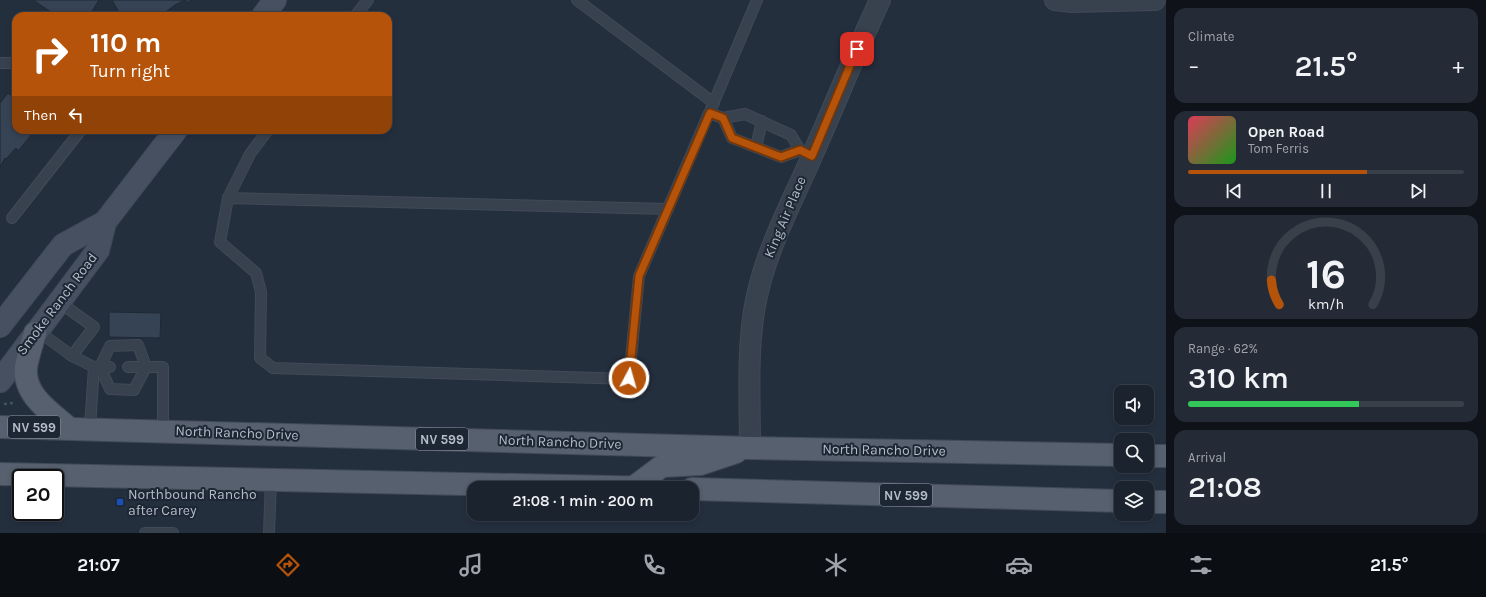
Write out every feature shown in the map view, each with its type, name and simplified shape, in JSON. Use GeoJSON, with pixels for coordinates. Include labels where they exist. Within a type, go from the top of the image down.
{"type":"FeatureCollection","features":[{"type":"Feature","properties":{"kind":"main road"},"geometry":{"type":"LineString","coordinates":[[266,12],[275,0]]}},
{"type":"Feature","properties":{"kind":"main road","name":"Smoke Ranch Road"},"geometry":{"type":"LineString","coordinates":[[0,381],[98,250],[105,222],[173,134]]}},
{"type":"Feature","properties":{"kind":"main road","name":"Smoke Ranch Road"},"geometry":{"type":"LineString","coordinates":[[0,326],[63,245],[105,222]]}},
{"type":"Feature","properties":{"kind":"main road"},"geometry":{"type":"LineString","coordinates":[[36,332],[26,367],[27,383],[33,396],[69,428]]}},
{"type":"Feature","properties":{"kind":"main road","name":"North Rancho Drive"},"geometry":{"type":"LineString","coordinates":[[0,427],[90,428],[750,448],[1114,455]]}},
{"type":"Feature","properties":{"kind":"main road"},"geometry":{"type":"LineString","coordinates":[[650,481],[662,466],[700,464],[750,448]]}},
{"type":"Feature","properties":{"kind":"main road"},"geometry":{"type":"LineString","coordinates":[[1154,456],[1166,456]]}},
{"type":"Feature","properties":{"kind":"main road"},"geometry":{"type":"LineString","coordinates":[[0,474],[467,484]]}},
{"type":"Feature","properties":{"kind":"main road","name":"NV 599"},"geometry":{"type":"LineString","coordinates":[[699,489],[1114,501]]}},
{"type":"Feature","properties":{"kind":"main road"},"geometry":{"type":"LineString","coordinates":[[1154,502],[1166,502]]}},
{"type":"Feature","properties":{"kind":"street","name":"King Air Place"},"geometry":{"type":"LineString","coordinates":[[750,448],[750,340],[755,304],[763,270],[806,153],[880,0]]}},
{"type":"Feature","properties":{"kind":"street"},"geometry":{"type":"LineString","coordinates":[[1055,0],[1072,2],[1155,0]]}},
{"type":"Feature","properties":{"kind":"lane"},"geometry":{"type":"LineString","coordinates":[[358,12],[368,0]]}},
{"type":"Feature","properties":{"kind":"lane"},"geometry":{"type":"LineString","coordinates":[[577,0],[714,103]]}},
{"type":"Feature","properties":{"kind":"lane"},"geometry":{"type":"LineString","coordinates":[[265,134],[250,154],[228,198],[220,242],[256,273],[261,292],[260,358],[273,368],[629,378],[639,276],[710,113],[757,0]]}},
{"type":"Feature","properties":{"kind":"lane"},"geometry":{"type":"LineString","coordinates":[[0,63],[12,63]]}},
{"type":"Feature","properties":{"kind":"lane"},"geometry":{"type":"LineString","coordinates":[[710,113],[723,118],[745,114],[762,121],[791,135],[806,153]]}},
{"type":"Feature","properties":{"kind":"lane"},"geometry":{"type":"LineString","coordinates":[[723,118],[732,138],[781,157],[806,153]]}},
{"type":"Feature","properties":{"kind":"lane"},"geometry":{"type":"LineString","coordinates":[[756,147],[762,121]]}},
{"type":"Feature","properties":{"kind":"lane"},"geometry":{"type":"LineString","coordinates":[[12,218],[78,134]]}},
{"type":"Feature","properties":{"kind":"lane"},"geometry":{"type":"LineString","coordinates":[[228,198],[668,209]]}},
{"type":"Feature","properties":{"kind":"lane"},"geometry":{"type":"LineString","coordinates":[[59,302],[94,327],[72,356]]}},
{"type":"Feature","properties":{"kind":"lane"},"geometry":{"type":"LineString","coordinates":[[36,332],[72,356],[97,367],[110,367]]}},
{"type":"Feature","properties":{"kind":"lane"},"geometry":{"type":"LineString","coordinates":[[90,428],[97,367],[110,346],[138,345],[146,366],[134,390],[110,389],[97,367]]}},
{"type":"Feature","properties":{"kind":"lane"},"geometry":{"type":"LineString","coordinates":[[128,367],[164,367],[163,431]]}},
{"type":"Feature","properties":{"kind":"lane"},"geometry":{"type":"LineString","coordinates":[[269,533],[270,479]]}},
{"type":"Feature","properties":{"kind":"lane"},"geometry":{"type":"LineString","coordinates":[[145,533],[173,533]]}},
{"type":"Feature","properties":{"kind":"building"},"geometry":{"type":"Polygon","coordinates":[[[33,0],[99,0],[92,12],[51,12],[33,0]]]}},
{"type":"Feature","properties":{"kind":"building"},"geometry":{"type":"Polygon","coordinates":[[[112,0],[185,0],[165,12],[119,12],[112,0]]]}},
{"type":"Feature","properties":{"kind":"building"},"geometry":{"type":"Polygon","coordinates":[[[185,0],[193,0],[187,3],[185,0]]]}},
{"type":"Feature","properties":{"kind":"building"},"geometry":{"type":"Polygon","coordinates":[[[8,93],[12,96],[12,134],[32,134],[18,151],[16,148],[6,159],[5,158],[0,167],[0,103],[8,93]]]}},
{"type":"Feature","properties":{"kind":"building"},"geometry":{"type":"Polygon","coordinates":[[[109,312],[161,313],[160,338],[109,337],[109,312]]]}},
{"type":"Feature","properties":{"kind":"place","name":"Northbound Rancho after Carey"},"geometry":{"type":"Point","coordinates":[120,502]}},
{"type":"Feature","properties":{"kind":"route"},"geometry":{"type":"LineString","coordinates":[[629,378],[639,276],[710,113],[723,118],[732,138],[781,157],[800,150],[812,156],[857,49]]}}]}
